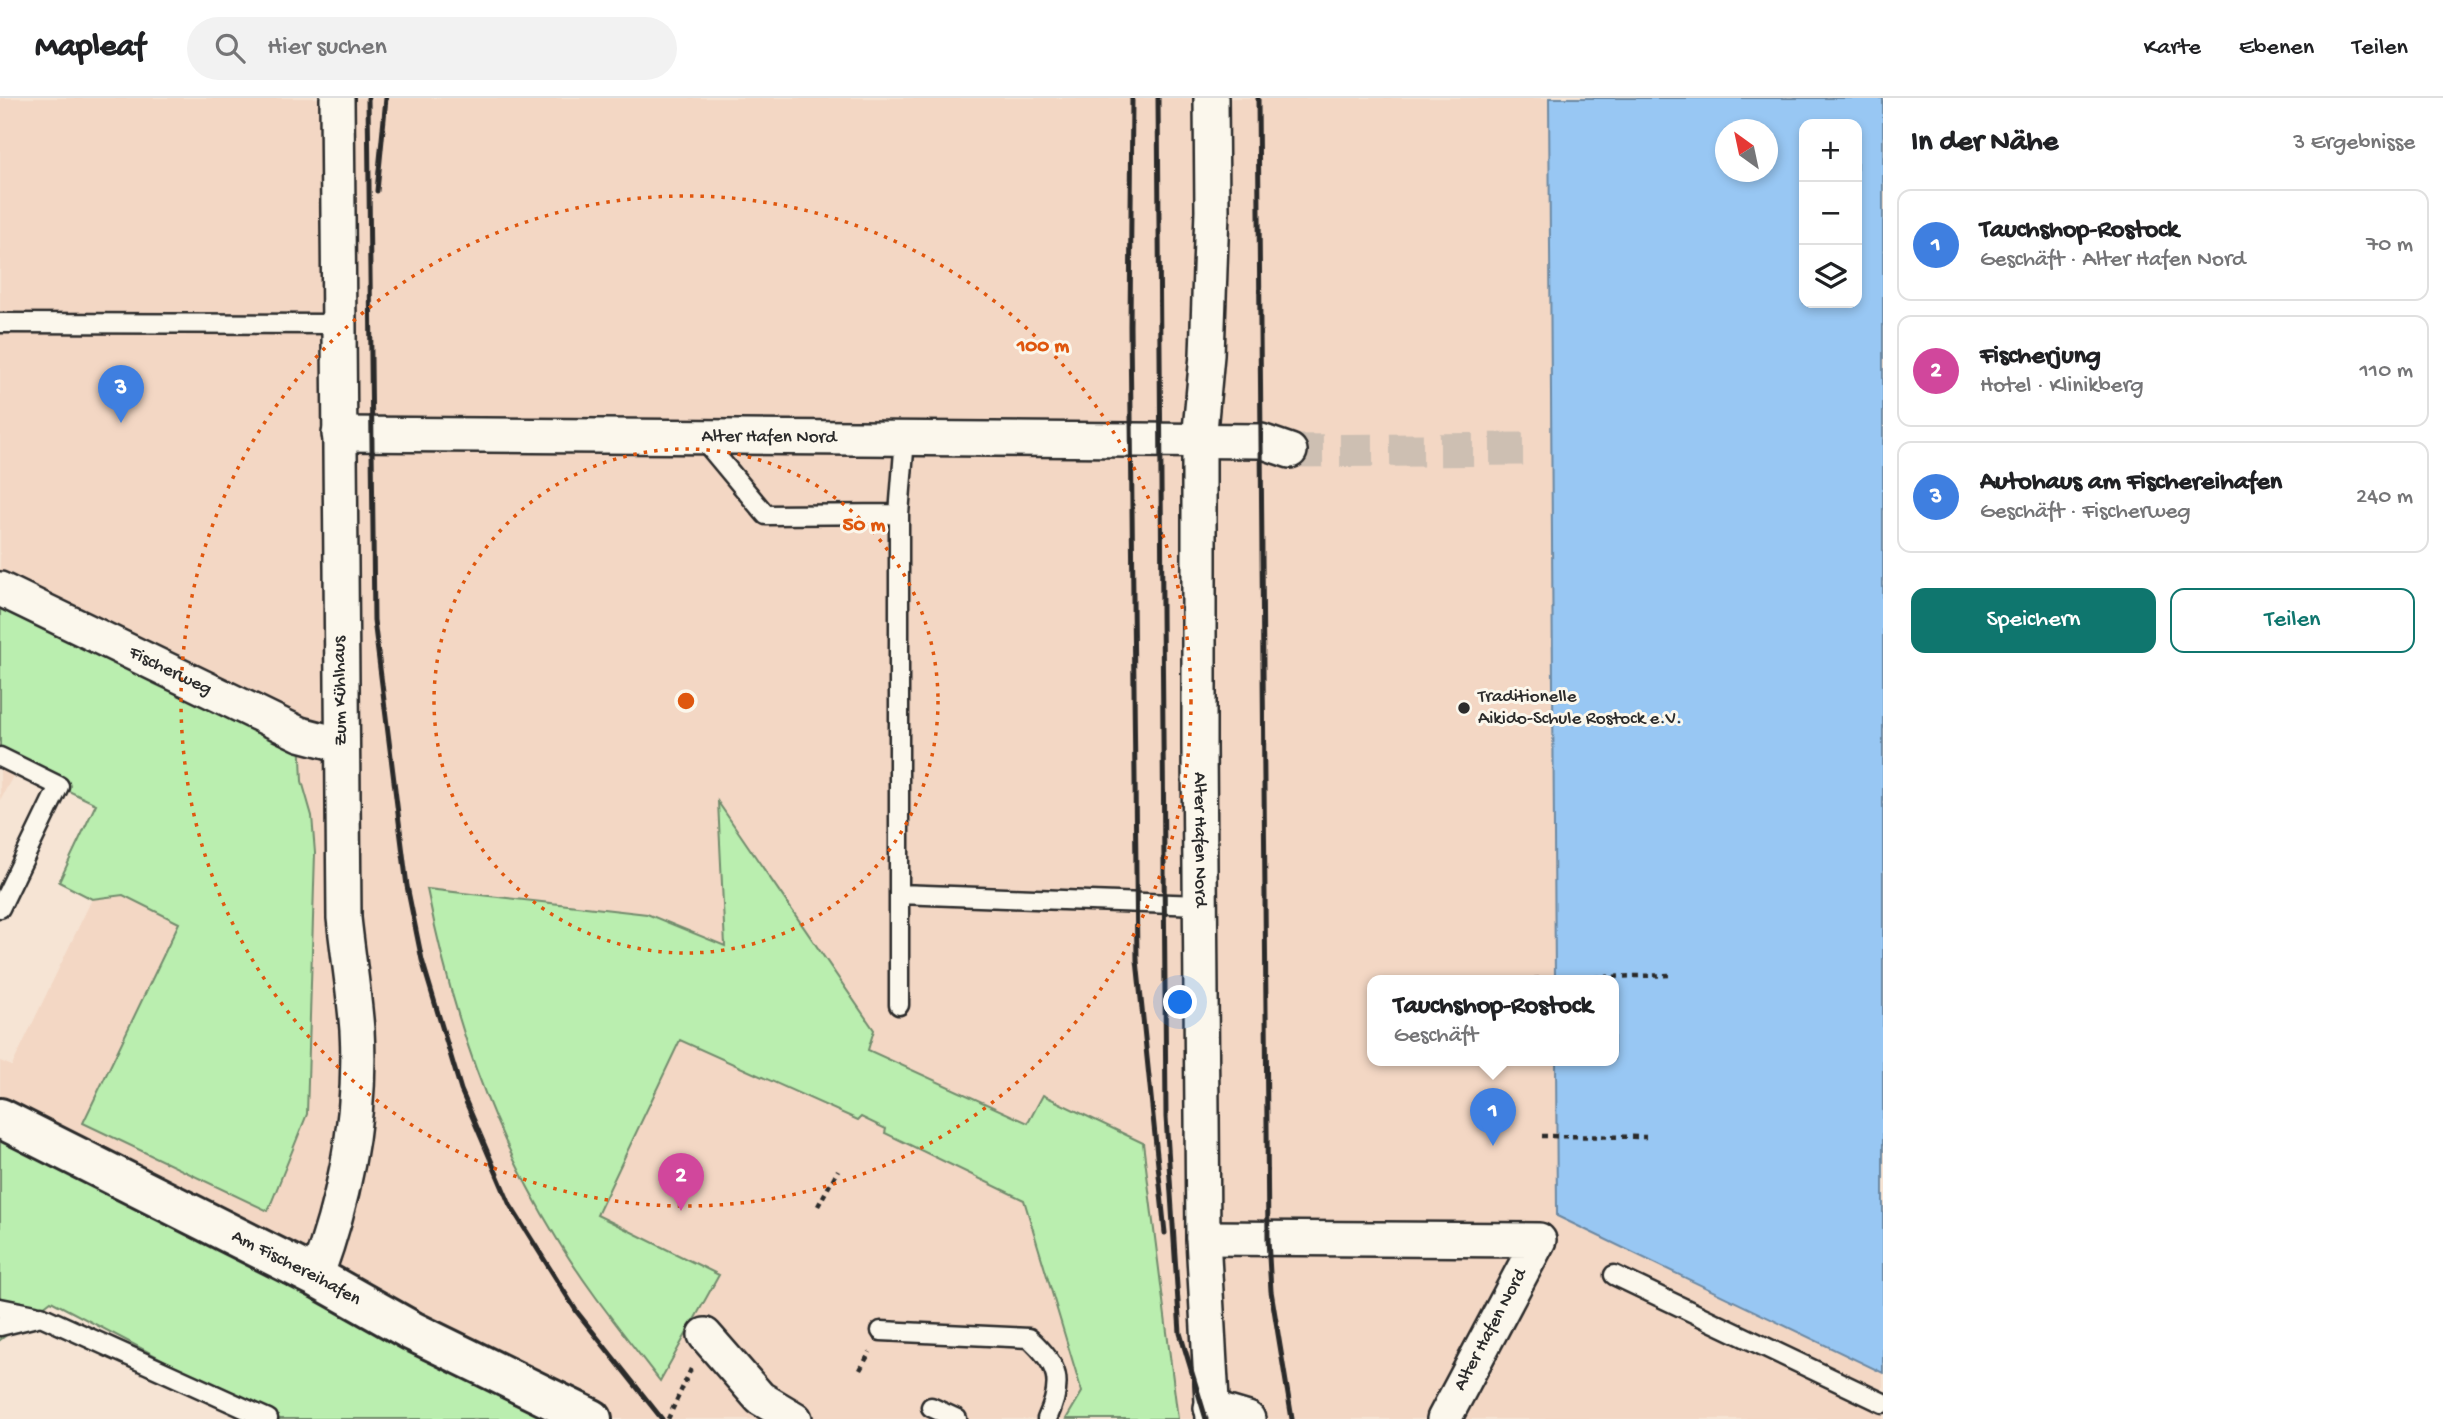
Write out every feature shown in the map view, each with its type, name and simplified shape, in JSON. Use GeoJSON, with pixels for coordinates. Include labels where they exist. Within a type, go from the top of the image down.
{"type":"FeatureCollection","features":[{"type":"Feature","properties":{"kind":"street","name":"Zum Kühlhaus"},"geometry":{"type":"LineString","coordinates":[[316,1277],[338,1209],[355,1118],[357,1031],[344,918],[337,98]]}},
{"type":"Feature","properties":{"kind":"street","name":"Alter Hafen Nord"},"geometry":{"type":"LineString","coordinates":[[1211,98],[1212,211],[1207,355],[1199,441],[1203,1238],[1212,1413],[1248,1419]]}},
{"type":"Feature","properties":{"kind":"street","name":"Alter Hafen Nord"},"geometry":{"type":"LineString","coordinates":[[339,434],[1261,441],[1290,451]]}},
{"type":"Feature","properties":{"kind":"street","name":"Fischerweg"},"geometry":{"type":"LineString","coordinates":[[0,589],[300,734],[342,745]]}},
{"type":"Feature","properties":{"kind":"street","name":"Am Fischereihafen"},"geometry":{"type":"LineString","coordinates":[[0,1118],[316,1277],[412,1331],[592,1419]]}},
{"type":"Feature","properties":{"kind":"street","name":"Alter Hafen Nord"},"geometry":{"type":"LineString","coordinates":[[1203,1238],[1539,1240],[1444,1419]]}},
{"type":"Feature","properties":{"kind":"street"},"geometry":{"type":"LineString","coordinates":[[705,1335],[760,1398],[795,1419]]}},
{"type":"Feature","properties":{"kind":"lane"},"geometry":{"type":"LineString","coordinates":[[0,323],[339,324]]}},
{"type":"Feature","properties":{"kind":"lane"},"geometry":{"type":"LineString","coordinates":[[701,437],[766,514],[899,514]]}},
{"type":"Feature","properties":{"kind":"lane"},"geometry":{"type":"LineString","coordinates":[[899,1005],[899,514],[905,438]]}},
{"type":"Feature","properties":{"kind":"lane"},"geometry":{"type":"LineString","coordinates":[[0,757],[59,786],[0,908]]}},
{"type":"Feature","properties":{"kind":"lane"},"geometry":{"type":"LineString","coordinates":[[899,894],[1200,905]]}},
{"type":"Feature","properties":{"kind":"lane"},"geometry":{"type":"LineString","coordinates":[[1614,1275],[1883,1403]]}},
{"type":"Feature","properties":{"kind":"lane"},"geometry":{"type":"LineString","coordinates":[[0,1308],[41,1316],[268,1419]]}},
{"type":"Feature","properties":{"kind":"lane"},"geometry":{"type":"LineString","coordinates":[[0,1326],[41,1316]]}},
{"type":"Feature","properties":{"kind":"lane"},"geometry":{"type":"LineString","coordinates":[[881,1331],[1029,1338],[1045,1352],[1057,1373],[1058,1394],[1048,1419]]}},
{"type":"Feature","properties":{"kind":"lane"},"geometry":{"type":"LineString","coordinates":[[930,1407],[957,1419]]}},
{"type":"Feature","properties":{"kind":"path"},"geometry":{"type":"LineString","coordinates":[[1619,977],[1672,975]]}},
{"type":"Feature","properties":{"kind":"path"},"geometry":{"type":"LineString","coordinates":[[1542,1136],[1646,1137]]}},
{"type":"Feature","properties":{"kind":"path"},"geometry":{"type":"LineString","coordinates":[[818,1206],[838,1170]]}},
{"type":"Feature","properties":{"kind":"path"},"geometry":{"type":"LineString","coordinates":[[668,1419],[690,1371]]}},
{"type":"Feature","properties":{"kind":"shaded area"},"geometry":{"type":"Polygon","coordinates":[[[0,98],[1549,98],[1555,975],[1367,975],[1367,1066],[1556,1066],[1557,1216],[1883,1373],[1883,1419],[328,1419],[0,1118],[0,1061],[12,1066],[92,899],[59,882],[96,804],[18,767],[0,800],[0,98]]]}},
{"type":"Feature","properties":{"kind":"green space"},"geometry":{"type":"Polygon","coordinates":[[[0,589],[300,734],[302,781],[312,816],[315,853],[307,1114],[268,1211],[83,1123],[179,923],[123,895],[92,899],[59,882],[96,804],[18,767],[0,753],[0,589]]]}},
{"type":"Feature","properties":{"kind":"green space"},"geometry":{"type":"Polygon","coordinates":[[[718,802],[874,1030],[868,1050],[1028,1123],[1043,1095],[1143,1143],[1178,1419],[1066,1419],[1082,1392],[1024,1200],[885,1133],[886,1129],[861,1117],[858,1120],[680,1040],[597,1215],[719,1275],[660,1381],[606,1311],[569,1258],[533,1198],[493,1113],[461,1026],[427,889],[647,914],[725,946],[718,802]]]}},
{"type":"Feature","properties":{"kind":"green space"},"geometry":{"type":"Polygon","coordinates":[[[0,1118],[591,1419],[276,1419],[51,1301],[0,1340],[0,1118]]]}},
{"type":"Feature","properties":{"kind":"water"},"geometry":{"type":"Polygon","coordinates":[[[1549,98],[1883,98],[1883,1373],[1557,1216],[1556,1066],[1619,1066],[1619,975],[1555,975],[1549,98]]]}},
{"type":"Feature","properties":{"kind":"tunnel"},"geometry":{"type":"LineString","coordinates":[[1290,451],[1533,449]]}},
{"type":"Feature","properties":{"kind":"railway"},"geometry":{"type":"LineString","coordinates":[[368,98],[374,620],[407,886],[422,960],[461,1090],[510,1205],[577,1312],[662,1419]]}},
{"type":"Feature","properties":{"kind":"railway"},"geometry":{"type":"LineString","coordinates":[[377,191],[386,98]]}},
{"type":"Feature","properties":{"kind":"railway"},"geometry":{"type":"LineString","coordinates":[[1132,98],[1130,326],[1137,960],[1165,1233]]}},
{"type":"Feature","properties":{"kind":"railway"},"geometry":{"type":"LineString","coordinates":[[1158,98],[1166,1117],[1180,1333],[1206,1419]]}},
{"type":"Feature","properties":{"kind":"railway"},"geometry":{"type":"LineString","coordinates":[[1258,98],[1268,1239],[1271,1291],[1292,1419]]}},
{"type":"Feature","properties":{"kind":"place","name":"Autohaus am Fischereihafen"},"geometry":{"type":"Point","coordinates":[121,423]}},
{"type":"Feature","properties":{"kind":"place","name":"Traditionelle Aikido-Schule Rostock e.V."},"geometry":{"type":"Point","coordinates":[1464,708]}},
{"type":"Feature","properties":{"kind":"place","name":"Tauchshop-Rostock"},"geometry":{"type":"Point","coordinates":[1493,1146]}},
{"type":"Feature","properties":{"kind":"place","name":"Fischerjung"},"geometry":{"type":"Point","coordinates":[681,1211]}}]}
